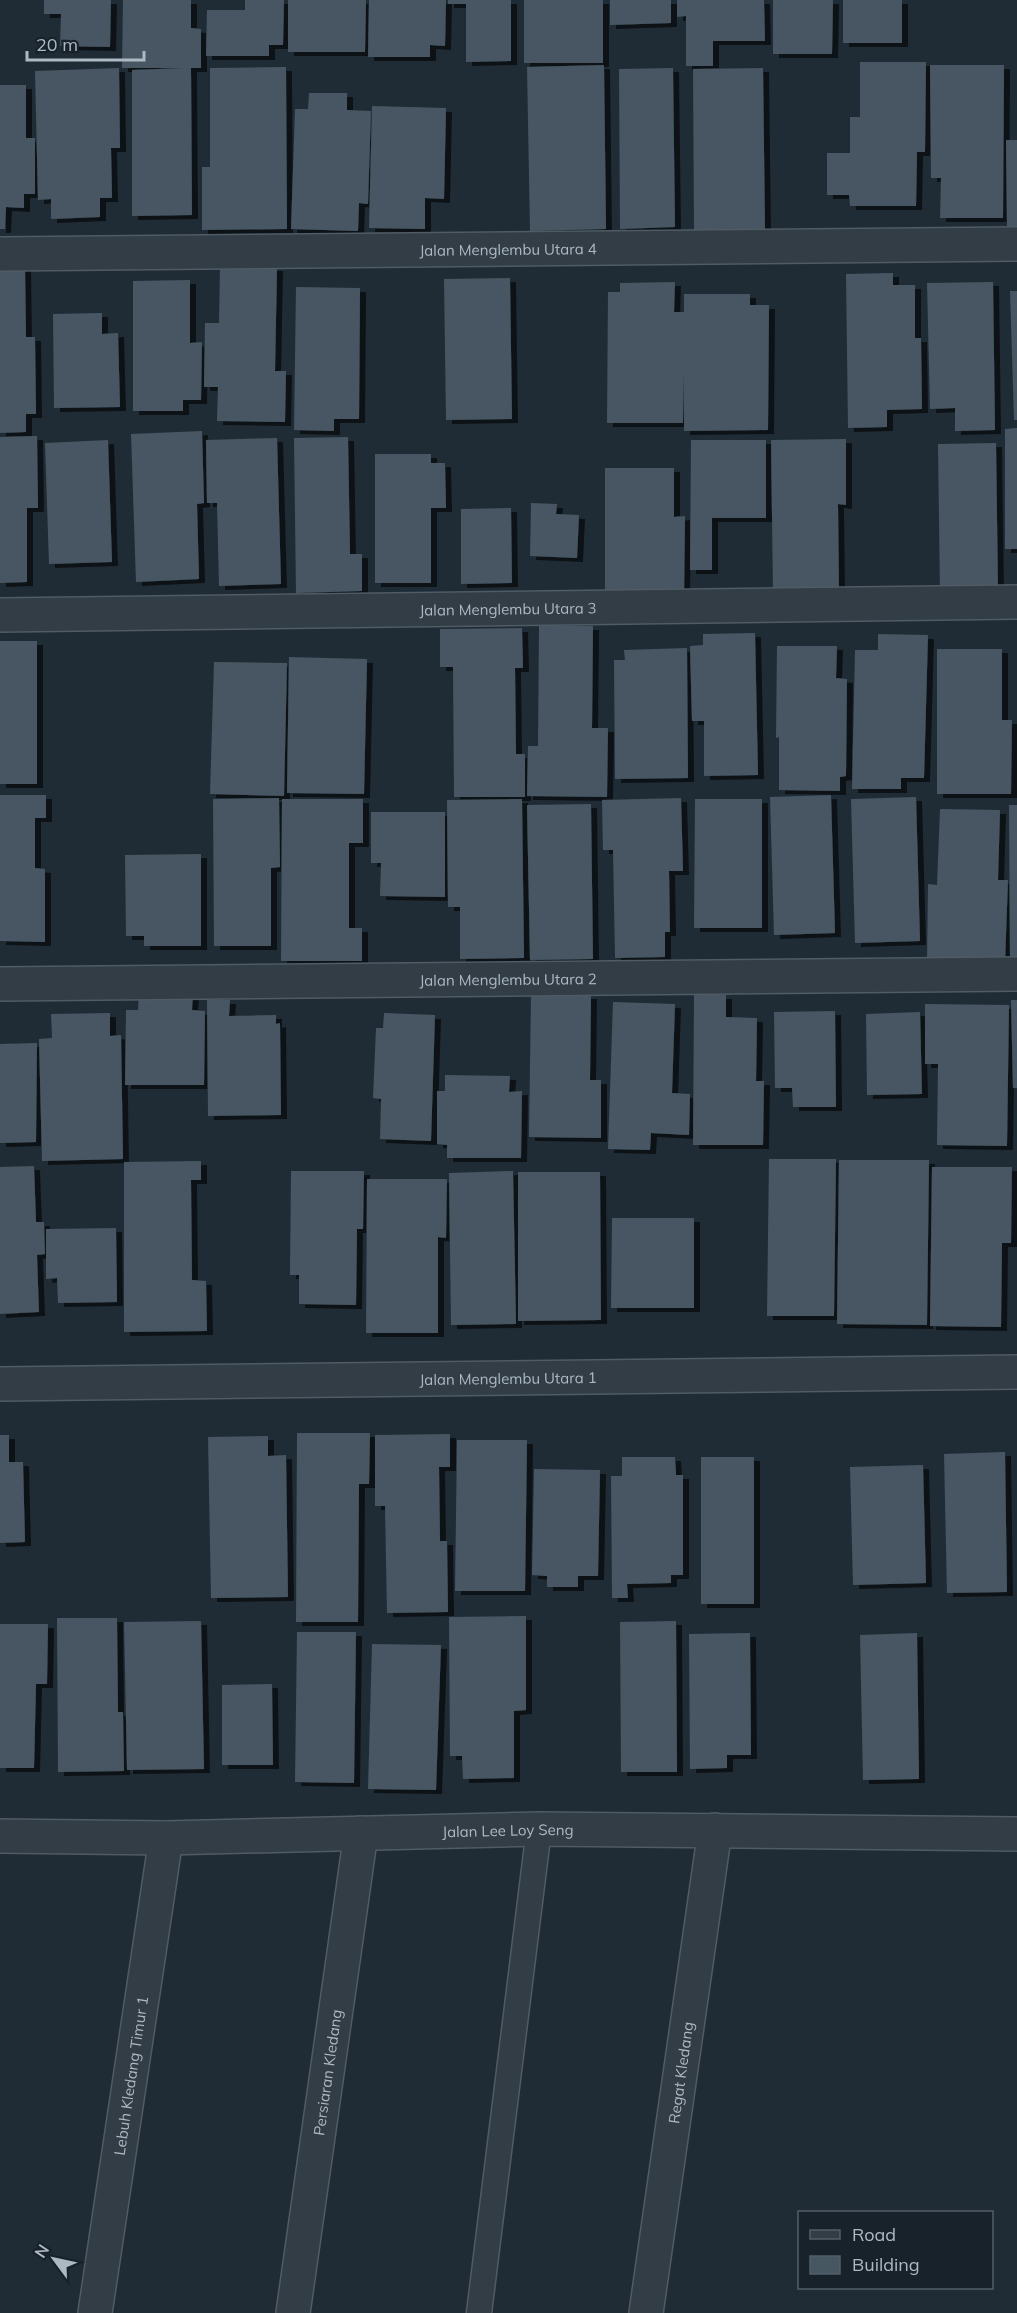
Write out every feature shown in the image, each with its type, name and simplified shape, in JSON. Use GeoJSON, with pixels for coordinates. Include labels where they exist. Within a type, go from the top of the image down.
{"type":"FeatureCollection","features":[{"type":"Feature","properties":{"kind":"street","name":"Jalan Menglembu Utara 4"},"geometry":{"type":"LineString","coordinates":[[0,255],[1017,244]]}},
{"type":"Feature","properties":{"kind":"street","name":"Jalan Menglembu Utara 3"},"geometry":{"type":"LineString","coordinates":[[0,615],[1017,602]]}},
{"type":"Feature","properties":{"kind":"street","name":"Jalan Menglembu Utara 2"},"geometry":{"type":"LineString","coordinates":[[0,984],[1017,974]]}},
{"type":"Feature","properties":{"kind":"street","name":"Jalan Menglembu Utara 1"},"geometry":{"type":"LineString","coordinates":[[0,1384],[1017,1372]]}},
{"type":"Feature","properties":{"kind":"street","name":"Jalan Lee Loy Seng"},"geometry":{"type":"LineString","coordinates":[[0,1836],[166,1839],[539,1829],[1017,1834]]}},
{"type":"Feature","properties":{"kind":"street","name":"Regat Kledang"},"geometry":{"type":"LineString","coordinates":[[646,2313],[715,1830]]}},
{"type":"Feature","properties":{"kind":"street","name":"Persiaran Kledang"},"geometry":{"type":"LineString","coordinates":[[293,2313],[361,1833]]}},
{"type":"Feature","properties":{"kind":"street","name":"Lebuh Kledang Timur 1"},"geometry":{"type":"LineString","coordinates":[[95,2313],[166,1839]]}},
{"type":"Feature","properties":{"kind":"lane"},"geometry":{"type":"LineString","coordinates":[[479,2313],[539,1829]]}},
{"type":"Feature","properties":{"kind":"building"},"geometry":{"type":"Polygon","coordinates":[[[44,0],[111,0],[110,47],[60,46],[61,14],[44,14],[44,0]]]}},
{"type":"Feature","properties":{"kind":"building"},"geometry":{"type":"Polygon","coordinates":[[[123,0],[191,0],[191,28],[201,29],[201,68],[191,68],[192,215],[132,216],[132,70],[184,68],[122,68],[123,0]]]}},
{"type":"Feature","properties":{"kind":"building"},"geometry":{"type":"Polygon","coordinates":[[[245,0],[284,0],[283,45],[269,45],[269,56],[206,56],[207,10],[245,10],[245,0]]]}},
{"type":"Feature","properties":{"kind":"building"},"geometry":{"type":"Polygon","coordinates":[[[288,0],[366,0],[365,52],[288,52],[288,0]]]}},
{"type":"Feature","properties":{"kind":"building"},"geometry":{"type":"Polygon","coordinates":[[[369,0],[446,0],[445,46],[430,45],[430,57],[368,57],[369,0]]]}},
{"type":"Feature","properties":{"kind":"building"},"geometry":{"type":"Polygon","coordinates":[[[448,0],[511,0],[511,61],[466,62],[466,4],[448,4],[448,0]]]}},
{"type":"Feature","properties":{"kind":"building"},"geometry":{"type":"Polygon","coordinates":[[[524,0],[603,0],[603,63],[524,63],[524,0]]]}},
{"type":"Feature","properties":{"kind":"building"},"geometry":{"type":"Polygon","coordinates":[[[610,0],[671,0],[671,23],[610,25],[610,0]]]}},
{"type":"Feature","properties":{"kind":"building"},"geometry":{"type":"Polygon","coordinates":[[[677,0],[764,0],[765,41],[713,41],[713,66],[686,66],[686,16],[677,17],[677,0]]]}},
{"type":"Feature","properties":{"kind":"building"},"geometry":{"type":"Polygon","coordinates":[[[773,0],[833,0],[832,54],[773,54],[773,0]]]}},
{"type":"Feature","properties":{"kind":"building"},"geometry":{"type":"Polygon","coordinates":[[[843,0],[902,0],[902,43],[843,43],[843,0]]]}},
{"type":"Feature","properties":{"kind":"building"},"geometry":{"type":"Polygon","coordinates":[[[860,62],[926,62],[925,152],[917,152],[916,206],[850,206],[849,195],[827,195],[827,153],[850,153],[850,117],[860,117],[860,62]]]}},
{"type":"Feature","properties":{"kind":"building"},"geometry":{"type":"Polygon","coordinates":[[[604,65],[606,229],[530,231],[527,67],[604,65]]]}},
{"type":"Feature","properties":{"kind":"building"},"geometry":{"type":"Polygon","coordinates":[[[930,65],[1004,65],[1003,218],[940,218],[941,178],[931,178],[930,65]]]}},
{"type":"Feature","properties":{"kind":"building"},"geometry":{"type":"Polygon","coordinates":[[[286,67],[287,229],[202,230],[202,167],[210,167],[210,68],[286,67]]]}},
{"type":"Feature","properties":{"kind":"building"},"geometry":{"type":"Polygon","coordinates":[[[119,68],[120,148],[111,148],[112,198],[100,198],[100,217],[51,219],[51,199],[38,200],[35,71],[119,68]]]}},
{"type":"Feature","properties":{"kind":"building"},"geometry":{"type":"Polygon","coordinates":[[[673,68],[675,227],[620,229],[619,69],[673,68]]]}},
{"type":"Feature","properties":{"kind":"building"},"geometry":{"type":"Polygon","coordinates":[[[763,68],[765,231],[694,231],[693,69],[763,68]]]}},
{"type":"Feature","properties":{"kind":"building"},"geometry":{"type":"Polygon","coordinates":[[[0,85],[26,85],[26,138],[35,138],[35,194],[24,194],[24,208],[6,207],[5,229],[0,229],[0,85]]]}},
{"type":"Feature","properties":{"kind":"building"},"geometry":{"type":"Polygon","coordinates":[[[309,93],[347,93],[347,110],[371,111],[368,204],[359,203],[358,231],[291,229],[295,109],[308,109],[309,93]]]}},
{"type":"Feature","properties":{"kind":"building"},"geometry":{"type":"Polygon","coordinates":[[[372,106],[446,108],[444,199],[425,198],[425,229],[369,228],[372,106]]]}},
{"type":"Feature","properties":{"kind":"building"},"geometry":{"type":"Polygon","coordinates":[[[1006,140],[1017,140],[1017,228],[1007,228],[1006,140]]]}},
{"type":"Feature","properties":{"kind":"building"},"geometry":{"type":"Polygon","coordinates":[[[220,266],[277,267],[275,371],[286,371],[285,422],[217,421],[218,387],[204,387],[205,323],[219,323],[220,266]]]}},
{"type":"Feature","properties":{"kind":"building"},"geometry":{"type":"Polygon","coordinates":[[[0,267],[25,267],[26,337],[35,337],[36,414],[26,414],[26,432],[0,433],[0,267]]]}},
{"type":"Feature","properties":{"kind":"building"},"geometry":{"type":"Polygon","coordinates":[[[893,273],[893,285],[915,285],[915,338],[921,338],[922,409],[887,410],[887,427],[848,428],[846,274],[893,273]]]}},
{"type":"Feature","properties":{"kind":"building"},"geometry":{"type":"Polygon","coordinates":[[[510,278],[512,419],[446,420],[444,279],[510,278]]]}},
{"type":"Feature","properties":{"kind":"building"},"geometry":{"type":"Polygon","coordinates":[[[190,280],[190,343],[202,342],[201,400],[183,400],[183,411],[133,411],[133,281],[190,280]]]}},
{"type":"Feature","properties":{"kind":"building"},"geometry":{"type":"Polygon","coordinates":[[[675,282],[674,312],[684,312],[684,294],[750,294],[750,305],[769,305],[768,430],[684,431],[684,371],[683,423],[607,423],[608,292],[620,292],[620,283],[675,282]]]}},
{"type":"Feature","properties":{"kind":"building"},"geometry":{"type":"Polygon","coordinates":[[[993,282],[995,430],[955,431],[955,408],[930,409],[927,283],[993,282]]]}},
{"type":"Feature","properties":{"kind":"building"},"geometry":{"type":"Polygon","coordinates":[[[296,287],[360,288],[359,419],[334,419],[334,431],[294,430],[296,287]]]}},
{"type":"Feature","properties":{"kind":"building"},"geometry":{"type":"Polygon","coordinates":[[[1010,291],[1017,291],[1017,420],[1014,420],[1010,291]]]}},
{"type":"Feature","properties":{"kind":"building"},"geometry":{"type":"Polygon","coordinates":[[[102,313],[102,334],[118,333],[120,407],[54,408],[53,314],[102,313]]]}},
{"type":"Feature","properties":{"kind":"building"},"geometry":{"type":"Polygon","coordinates":[[[1017,428],[1017,549],[1005,549],[1005,429],[1017,428]]]}},
{"type":"Feature","properties":{"kind":"building"},"geometry":{"type":"Polygon","coordinates":[[[202,431],[204,503],[197,504],[199,579],[136,582],[131,434],[202,431]]]}},
{"type":"Feature","properties":{"kind":"building"},"geometry":{"type":"Polygon","coordinates":[[[37,436],[38,508],[27,508],[27,582],[0,583],[0,437],[37,436]]]}},
{"type":"Feature","properties":{"kind":"building"},"geometry":{"type":"Polygon","coordinates":[[[348,437],[350,554],[362,554],[362,591],[296,593],[294,438],[348,437]]]}},
{"type":"Feature","properties":{"kind":"building"},"geometry":{"type":"Polygon","coordinates":[[[277,438],[281,584],[219,586],[217,503],[207,503],[206,440],[277,438]]]}},
{"type":"Feature","properties":{"kind":"building"},"geometry":{"type":"Polygon","coordinates":[[[846,439],[846,505],[838,504],[839,591],[773,593],[771,440],[846,439]]]}},
{"type":"Feature","properties":{"kind":"building"},"geometry":{"type":"Polygon","coordinates":[[[108,440],[112,562],[49,564],[45,443],[108,440]]]}},
{"type":"Feature","properties":{"kind":"building"},"geometry":{"type":"Polygon","coordinates":[[[691,440],[766,440],[766,518],[712,518],[712,570],[690,570],[691,440]]]}},
{"type":"Feature","properties":{"kind":"building"},"geometry":{"type":"Polygon","coordinates":[[[996,443],[998,593],[940,594],[938,444],[996,443]]]}},
{"type":"Feature","properties":{"kind":"building"},"geometry":{"type":"Polygon","coordinates":[[[375,454],[431,454],[431,463],[445,463],[446,508],[431,508],[431,583],[375,583],[375,454]]]}},
{"type":"Feature","properties":{"kind":"building"},"geometry":{"type":"Polygon","coordinates":[[[605,468],[674,468],[674,517],[685,516],[684,597],[605,596],[605,468]]]}},
{"type":"Feature","properties":{"kind":"building"},"geometry":{"type":"Polygon","coordinates":[[[531,503],[557,504],[556,514],[579,515],[577,558],[530,556],[531,503]]]}},
{"type":"Feature","properties":{"kind":"building"},"geometry":{"type":"Polygon","coordinates":[[[511,508],[512,583],[461,584],[461,509],[511,508]]]}},
{"type":"Feature","properties":{"kind":"building"},"geometry":{"type":"Polygon","coordinates":[[[539,625],[593,626],[592,728],[608,728],[607,797],[527,796],[528,746],[538,746],[539,625]]]}},
{"type":"Feature","properties":{"kind":"building"},"geometry":{"type":"Polygon","coordinates":[[[522,628],[523,668],[515,668],[516,754],[525,754],[525,797],[454,797],[453,667],[440,667],[440,629],[522,628]]]}},
{"type":"Feature","properties":{"kind":"building"},"geometry":{"type":"Polygon","coordinates":[[[755,633],[758,775],[704,776],[704,721],[692,721],[690,646],[703,645],[703,634],[755,633]]]}},
{"type":"Feature","properties":{"kind":"building"},"geometry":{"type":"Polygon","coordinates":[[[878,634],[928,635],[924,778],[901,778],[901,789],[852,789],[855,650],[878,650],[878,634]]]}},
{"type":"Feature","properties":{"kind":"building"},"geometry":{"type":"Polygon","coordinates":[[[0,641],[37,641],[37,784],[0,784],[0,641]]]}},
{"type":"Feature","properties":{"kind":"building"},"geometry":{"type":"Polygon","coordinates":[[[777,646],[837,646],[836,678],[847,679],[846,776],[840,777],[840,791],[779,790],[779,737],[776,738],[777,646]]]}},
{"type":"Feature","properties":{"kind":"building"},"geometry":{"type":"Polygon","coordinates":[[[687,648],[688,778],[615,779],[614,660],[625,660],[624,650],[687,648]]]}},
{"type":"Feature","properties":{"kind":"building"},"geometry":{"type":"Polygon","coordinates":[[[937,649],[1002,649],[1002,720],[1012,720],[1011,794],[937,794],[937,649]]]}},
{"type":"Feature","properties":{"kind":"building"},"geometry":{"type":"Polygon","coordinates":[[[289,657],[367,659],[364,794],[287,793],[289,657]]]}},
{"type":"Feature","properties":{"kind":"building"},"geometry":{"type":"Polygon","coordinates":[[[214,662],[287,663],[284,796],[210,794],[214,662]]]}},
{"type":"Feature","properties":{"kind":"building"},"geometry":{"type":"Polygon","coordinates":[[[0,795],[46,795],[46,818],[35,818],[35,868],[45,869],[45,942],[0,941],[0,795]]]}},
{"type":"Feature","properties":{"kind":"building"},"geometry":{"type":"Polygon","coordinates":[[[831,795],[835,933],[774,935],[770,797],[831,795]]]}},
{"type":"Feature","properties":{"kind":"building"},"geometry":{"type":"Polygon","coordinates":[[[916,797],[920,941],[855,943],[851,799],[916,797]]]}},
{"type":"Feature","properties":{"kind":"building"},"geometry":{"type":"Polygon","coordinates":[[[279,798],[280,867],[271,868],[271,946],[214,946],[213,799],[279,798]]]}},
{"type":"Feature","properties":{"kind":"building"},"geometry":{"type":"Polygon","coordinates":[[[681,798],[683,871],[669,871],[670,932],[665,932],[665,957],[615,958],[613,850],[603,850],[602,800],[681,798]]]}},
{"type":"Feature","properties":{"kind":"building"},"geometry":{"type":"Polygon","coordinates":[[[282,799],[363,799],[363,843],[349,843],[349,928],[362,928],[362,961],[281,961],[282,799]]]}},
{"type":"Feature","properties":{"kind":"building"},"geometry":{"type":"Polygon","coordinates":[[[522,799],[524,958],[460,959],[460,907],[448,907],[447,800],[522,799]]]}},
{"type":"Feature","properties":{"kind":"building"},"geometry":{"type":"Polygon","coordinates":[[[695,799],[762,799],[762,928],[694,928],[695,799]]]}},
{"type":"Feature","properties":{"kind":"building"},"geometry":{"type":"Polygon","coordinates":[[[591,804],[593,959],[530,960],[527,805],[591,804]]]}},
{"type":"Feature","properties":{"kind":"building"},"geometry":{"type":"Polygon","coordinates":[[[1009,805],[1017,805],[1017,960],[1010,960],[1009,805]]]}},
{"type":"Feature","properties":{"kind":"building"},"geometry":{"type":"Polygon","coordinates":[[[940,809],[1000,810],[998,880],[1008,880],[1005,962],[927,961],[928,884],[937,885],[940,809]]]}},
{"type":"Feature","properties":{"kind":"building"},"geometry":{"type":"Polygon","coordinates":[[[371,812],[445,812],[445,897],[380,896],[381,863],[371,863],[371,812]]]}},
{"type":"Feature","properties":{"kind":"building"},"geometry":{"type":"Polygon","coordinates":[[[201,854],[201,946],[144,946],[144,936],[126,936],[125,855],[201,854]]]}},
{"type":"Feature","properties":{"kind":"building"},"geometry":{"type":"Polygon","coordinates":[[[139,991],[193,991],[192,1010],[205,1011],[204,1085],[125,1085],[126,1010],[138,1010],[139,991]]]}},
{"type":"Feature","properties":{"kind":"building"},"geometry":{"type":"Polygon","coordinates":[[[531,995],[591,995],[590,1080],[601,1080],[601,1138],[529,1137],[531,995]]]}},
{"type":"Feature","properties":{"kind":"building"},"geometry":{"type":"Polygon","coordinates":[[[694,995],[726,995],[726,1017],[757,1018],[756,1081],[764,1081],[763,1145],[693,1145],[694,995]]]}},
{"type":"Feature","properties":{"kind":"building"},"geometry":{"type":"Polygon","coordinates":[[[207,1000],[230,1000],[229,1016],[276,1015],[276,1024],[280,1023],[281,1115],[208,1116],[207,1000]]]}},
{"type":"Feature","properties":{"kind":"building"},"geometry":{"type":"Polygon","coordinates":[[[1011,1000],[1017,1000],[1017,1088],[1013,1088],[1011,1000]]]}},
{"type":"Feature","properties":{"kind":"building"},"geometry":{"type":"Polygon","coordinates":[[[613,1002],[675,1004],[672,1093],[690,1094],[689,1135],[651,1133],[650,1150],[608,1149],[613,1002]]]}},
{"type":"Feature","properties":{"kind":"building"},"geometry":{"type":"Polygon","coordinates":[[[925,1004],[1009,1005],[1007,1146],[937,1145],[938,1064],[925,1064],[925,1004]]]}},
{"type":"Feature","properties":{"kind":"building"},"geometry":{"type":"Polygon","coordinates":[[[835,1011],[836,1107],[793,1107],[792,1088],[775,1088],[774,1012],[835,1011]]]}},
{"type":"Feature","properties":{"kind":"building"},"geometry":{"type":"Polygon","coordinates":[[[920,1012],[922,1094],[867,1095],[866,1014],[920,1012]]]}},
{"type":"Feature","properties":{"kind":"building"},"geometry":{"type":"Polygon","coordinates":[[[110,1013],[110,1036],[121,1035],[123,1159],[42,1161],[39,1039],[52,1038],[51,1014],[110,1013]]]}},
{"type":"Feature","properties":{"kind":"building"},"geometry":{"type":"Polygon","coordinates":[[[384,1013],[435,1015],[431,1141],[380,1139],[381,1099],[373,1098],[376,1028],[383,1028],[384,1013]]]}},
{"type":"Feature","properties":{"kind":"building"},"geometry":{"type":"Polygon","coordinates":[[[37,1043],[36,1142],[0,1143],[0,1044],[37,1043]]]}},
{"type":"Feature","properties":{"kind":"building"},"geometry":{"type":"Polygon","coordinates":[[[445,1075],[510,1076],[509,1092],[522,1091],[521,1158],[447,1158],[447,1145],[437,1144],[437,1091],[445,1091],[445,1075]]]}},
{"type":"Feature","properties":{"kind":"building"},"geometry":{"type":"Polygon","coordinates":[[[769,1159],[836,1159],[834,1316],[767,1316],[769,1159]]]}},
{"type":"Feature","properties":{"kind":"building"},"geometry":{"type":"Polygon","coordinates":[[[839,1160],[929,1160],[927,1325],[837,1324],[839,1160]]]}},
{"type":"Feature","properties":{"kind":"building"},"geometry":{"type":"Polygon","coordinates":[[[201,1161],[201,1180],[191,1180],[192,1280],[206,1281],[207,1331],[124,1332],[124,1162],[201,1161]]]}},
{"type":"Feature","properties":{"kind":"building"},"geometry":{"type":"Polygon","coordinates":[[[34,1166],[36,1222],[44,1222],[45,1254],[37,1255],[39,1312],[0,1314],[0,1167],[34,1166]]]}},
{"type":"Feature","properties":{"kind":"building"},"geometry":{"type":"Polygon","coordinates":[[[932,1167],[1012,1167],[1011,1243],[1002,1243],[1001,1327],[930,1326],[932,1167]]]}},
{"type":"Feature","properties":{"kind":"building"},"geometry":{"type":"Polygon","coordinates":[[[291,1171],[364,1171],[363,1229],[357,1229],[356,1305],[299,1304],[299,1275],[290,1275],[291,1171]]]}},
{"type":"Feature","properties":{"kind":"building"},"geometry":{"type":"Polygon","coordinates":[[[513,1171],[516,1324],[451,1325],[449,1173],[513,1171]]]}},
{"type":"Feature","properties":{"kind":"building"},"geometry":{"type":"Polygon","coordinates":[[[518,1172],[600,1172],[601,1320],[518,1321],[518,1172]]]}},
{"type":"Feature","properties":{"kind":"building"},"geometry":{"type":"Polygon","coordinates":[[[367,1179],[447,1179],[446,1238],[438,1237],[438,1333],[366,1333],[367,1179]]]}},
{"type":"Feature","properties":{"kind":"building"},"geometry":{"type":"Polygon","coordinates":[[[612,1218],[694,1218],[694,1308],[611,1308],[612,1218]]]}},
{"type":"Feature","properties":{"kind":"building"},"geometry":{"type":"Polygon","coordinates":[[[116,1228],[117,1302],[58,1303],[57,1278],[46,1279],[46,1229],[116,1228]]]}},
{"type":"Feature","properties":{"kind":"building"},"geometry":{"type":"Polygon","coordinates":[[[297,1433],[370,1433],[369,1484],[359,1484],[358,1622],[296,1622],[297,1433]]]}},
{"type":"Feature","properties":{"kind":"building"},"geometry":{"type":"Polygon","coordinates":[[[450,1434],[450,1467],[439,1467],[440,1541],[447,1541],[448,1612],[387,1613],[385,1506],[375,1506],[375,1435],[450,1434]]]}},
{"type":"Feature","properties":{"kind":"building"},"geometry":{"type":"Polygon","coordinates":[[[0,1435],[9,1435],[9,1462],[23,1462],[25,1542],[0,1543],[0,1435]]]}},
{"type":"Feature","properties":{"kind":"building"},"geometry":{"type":"Polygon","coordinates":[[[268,1436],[268,1456],[286,1455],[288,1597],[211,1598],[208,1437],[268,1436]]]}},
{"type":"Feature","properties":{"kind":"building"},"geometry":{"type":"Polygon","coordinates":[[[457,1440],[527,1440],[525,1591],[455,1591],[457,1440]]]}},
{"type":"Feature","properties":{"kind":"building"},"geometry":{"type":"Polygon","coordinates":[[[1005,1452],[1007,1592],[947,1593],[944,1454],[1005,1452]]]}},
{"type":"Feature","properties":{"kind":"building"},"geometry":{"type":"Polygon","coordinates":[[[622,1457],[675,1457],[676,1475],[683,1475],[683,1575],[671,1575],[671,1583],[627,1584],[628,1598],[612,1598],[611,1476],[622,1476],[622,1457]]]}},
{"type":"Feature","properties":{"kind":"building"},"geometry":{"type":"Polygon","coordinates":[[[701,1457],[754,1457],[754,1604],[701,1604],[701,1457]]]}},
{"type":"Feature","properties":{"kind":"building"},"geometry":{"type":"Polygon","coordinates":[[[923,1465],[926,1583],[853,1585],[850,1467],[923,1465]]]}},
{"type":"Feature","properties":{"kind":"building"},"geometry":{"type":"Polygon","coordinates":[[[534,1469],[600,1470],[598,1576],[578,1576],[578,1587],[547,1587],[547,1576],[532,1575],[534,1469]]]}},
{"type":"Feature","properties":{"kind":"building"},"geometry":{"type":"Polygon","coordinates":[[[526,1616],[526,1710],[514,1711],[514,1778],[463,1779],[462,1756],[450,1756],[449,1617],[526,1616]]]}},
{"type":"Feature","properties":{"kind":"building"},"geometry":{"type":"Polygon","coordinates":[[[57,1618],[117,1618],[118,1712],[123,1712],[124,1771],[58,1772],[57,1618]]]}},
{"type":"Feature","properties":{"kind":"building"},"geometry":{"type":"Polygon","coordinates":[[[201,1621],[204,1769],[127,1770],[124,1622],[201,1621]]]}},
{"type":"Feature","properties":{"kind":"building"},"geometry":{"type":"Polygon","coordinates":[[[676,1621],[677,1772],[621,1772],[620,1622],[676,1621]]]}},
{"type":"Feature","properties":{"kind":"building"},"geometry":{"type":"Polygon","coordinates":[[[0,1624],[48,1624],[47,1684],[36,1684],[34,1768],[0,1768],[0,1624]]]}},
{"type":"Feature","properties":{"kind":"building"},"geometry":{"type":"Polygon","coordinates":[[[297,1632],[356,1632],[354,1783],[295,1782],[297,1632]]]}},
{"type":"Feature","properties":{"kind":"building"},"geometry":{"type":"Polygon","coordinates":[[[750,1633],[751,1755],[727,1755],[727,1768],[690,1769],[689,1634],[750,1633]]]}},
{"type":"Feature","properties":{"kind":"building"},"geometry":{"type":"Polygon","coordinates":[[[917,1633],[919,1779],[863,1780],[860,1635],[917,1633]]]}},
{"type":"Feature","properties":{"kind":"building"},"geometry":{"type":"Polygon","coordinates":[[[372,1644],[441,1645],[436,1790],[368,1789],[372,1644]]]}},
{"type":"Feature","properties":{"kind":"building"},"geometry":{"type":"Polygon","coordinates":[[[272,1684],[273,1765],[222,1765],[222,1685],[272,1684]]]}}]}
